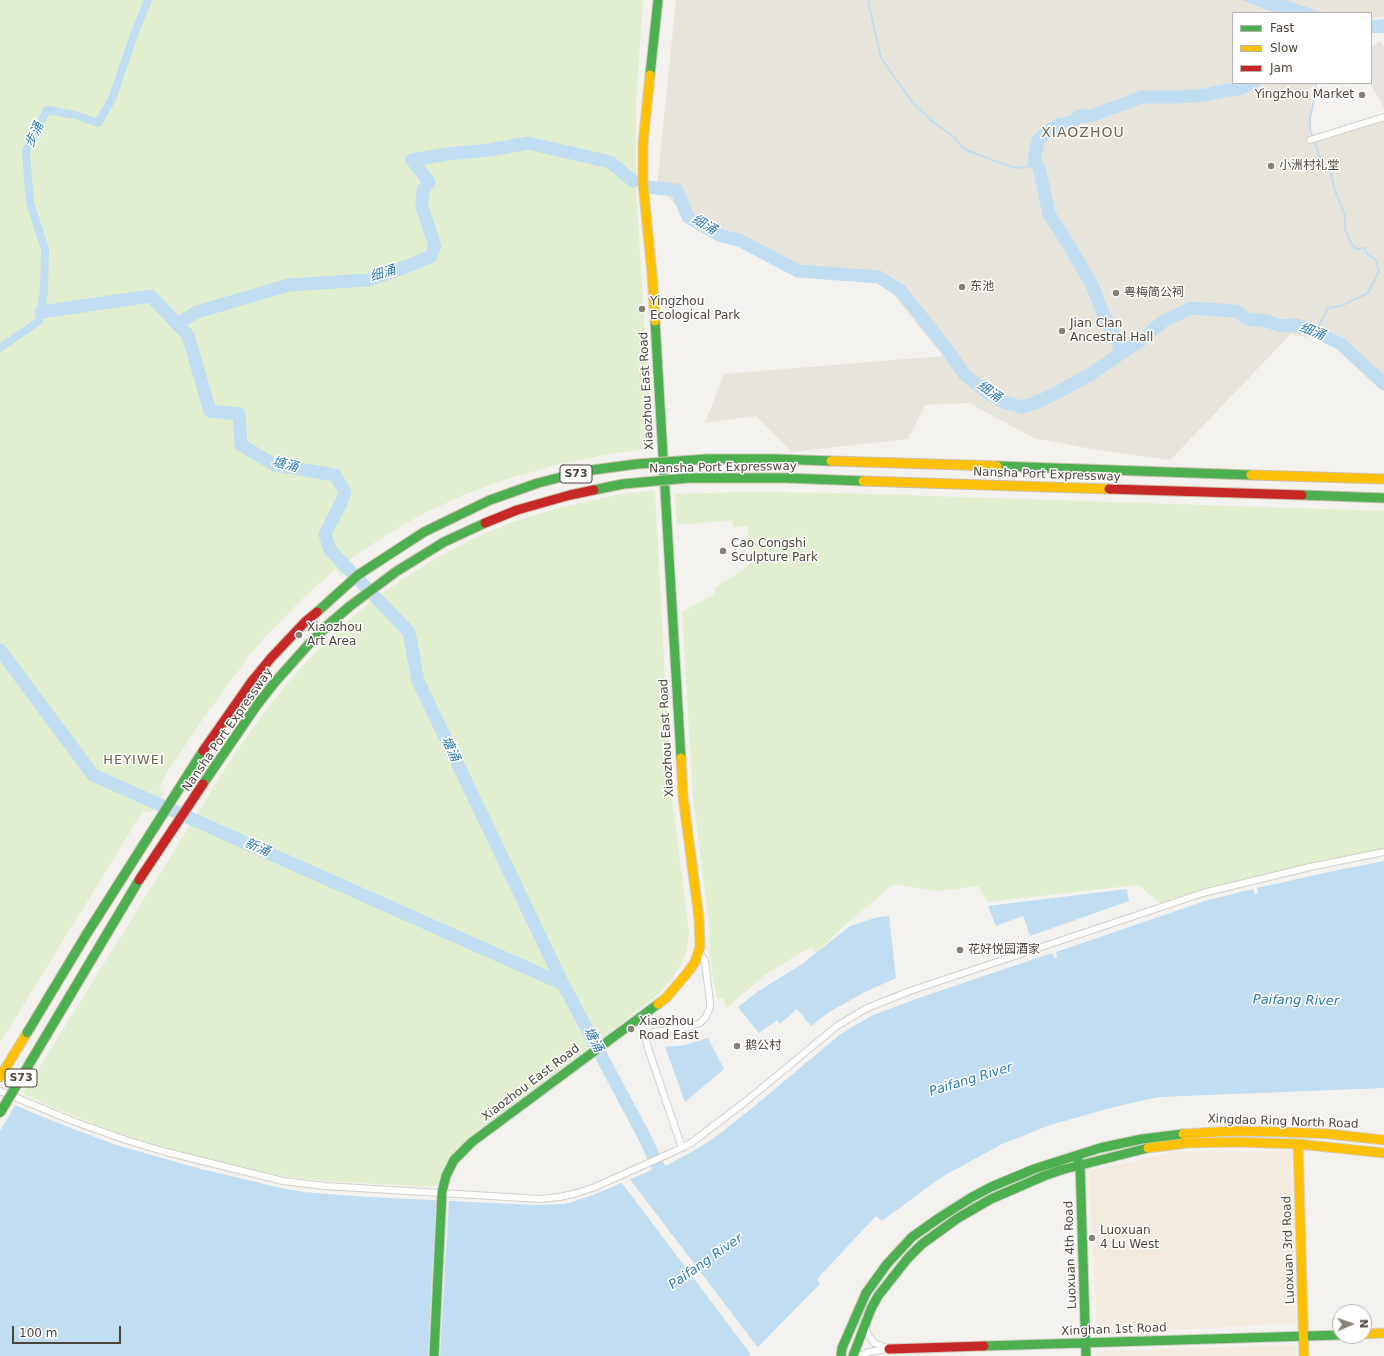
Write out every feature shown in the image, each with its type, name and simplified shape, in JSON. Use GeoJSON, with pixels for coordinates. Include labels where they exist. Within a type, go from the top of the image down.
{"type":"FeatureCollection","features":[{"type":"Feature","properties":{"kind":"main road","name":"Xiaozhou East Road"},"geometry":{"type":"LineString","coordinates":[[434,1356],[442,1196],[448,1170],[454,1160],[462,1151],[673,991],[692,967],[699,952],[700,928],[682,790],[652,274],[643,178],[643,144],[658,0]]}},
{"type":"Feature","properties":{"kind":"main road","name":"Nansha Port Expressway"},"geometry":{"type":"LineString","coordinates":[[0,1077],[86,934],[194,765],[239,699],[271,658],[305,622],[358,575],[424,532],[468,510],[526,488],[585,471],[637,464],[708,459],[783,459],[1384,479]]}},
{"type":"Feature","properties":{"kind":"main road","name":"Nansha Port Expressway"},"geometry":{"type":"LineString","coordinates":[[0,1113],[134,887],[223,754],[275,682],[318,635],[350,606],[378,584],[444,542],[471,529],[517,510],[570,495],[622,484],[688,478],[786,478],[1384,498]]}},
{"type":"Feature","properties":{"kind":"main road","name":"Xingdao Ring North Road"},"geometry":{"type":"LineString","coordinates":[[841,1356],[842,1348],[866,1293],[887,1264],[912,1238],[952,1209],[991,1187],[1034,1169],[1077,1154],[1142,1139],[1164,1135],[1211,1131],[1322,1134],[1384,1140]]}},
{"type":"Feature","properties":{"kind":"main road","name":"Xingdao Ring North Road"},"geometry":{"type":"LineString","coordinates":[[853,1356],[865,1321],[878,1296],[908,1258],[939,1231],[974,1208],[1014,1188],[1044,1176],[1080,1164],[1144,1148],[1188,1143],[1242,1142],[1298,1144],[1384,1153]]}},
{"type":"Feature","properties":{"kind":"main road","name":"Luoxuan 3rd Road"},"geometry":{"type":"LineString","coordinates":[[1298,1144],[1304,1356]]}},
{"type":"Feature","properties":{"kind":"main road","name":"Luoxuan 4th Road"},"geometry":{"type":"LineString","coordinates":[[1077,1154],[1080,1164],[1086,1356]]}},
{"type":"Feature","properties":{"kind":"main road"},"geometry":{"type":"LineString","coordinates":[[1372,1334],[1384,1333]]}},
{"type":"Feature","properties":{"kind":"main road","name":"Xinghan 1st Road"},"geometry":{"type":"LineString","coordinates":[[889,1349],[1332,1335]]}},
{"type":"Feature","properties":{"kind":"street"},"geometry":{"type":"LineString","coordinates":[[1310,140],[1384,117]]}},
{"type":"Feature","properties":{"kind":"street"},"geometry":{"type":"LineString","coordinates":[[0,1091],[74,1122],[126,1140],[166,1152],[283,1181],[442,1196],[540,1199],[560,1197],[577,1194],[595,1187],[682,1148],[708,1131],[837,1026],[867,1008],[910,991],[1203,893],[1310,866],[1384,852]]}},
{"type":"Feature","properties":{"kind":"street"},"geometry":{"type":"LineString","coordinates":[[682,1148],[646,1040],[648,1036],[654,1032],[689,1027],[700,1023],[706,1017],[710,1008],[710,1003],[705,961],[699,952]]}},
{"type":"Feature","properties":{"kind":"street","name":"Xinghan 1st Road"},"geometry":{"type":"LineString","coordinates":[[865,1321],[867,1333],[874,1343],[889,1349]]}},
{"type":"Feature","properties":{"kind":"street","name":"Xinghan 1st Road"},"geometry":{"type":"LineString","coordinates":[[860,1356],[869,1352],[889,1349]]}},
{"type":"Feature","properties":{"kind":"shaded area"},"geometry":{"type":"Polygon","coordinates":[[[676,0],[1384,0],[1384,17],[1372,18],[1372,12],[1232,12],[1232,84],[1317,84],[1311,88],[1310,140],[1384,119],[1384,384],[1341,344],[1291,334],[1170,460],[1091,449],[1034,438],[969,403],[925,405],[908,439],[792,452],[756,416],[705,423],[724,374],[943,356],[879,277],[798,271],[688,217],[657,186],[676,0]]]}},
{"type":"Feature","properties":{"kind":"shaded area"},"geometry":{"type":"Polygon","coordinates":[[[1381,41],[1384,47],[1384,108],[1371,84],[1372,84],[1372,46],[1381,41]]]}},
{"type":"Feature","properties":{"kind":"shaded area"},"geometry":{"type":"Polygon","coordinates":[[[1292,1151],[1296,1323],[1097,1334],[1089,1171],[1175,1152],[1292,1151]]]}},
{"type":"Feature","properties":{"kind":"shaded area"},"geometry":{"type":"Polygon","coordinates":[[[1296,1345],[1296,1356],[1096,1356],[1096,1351],[1296,1345]]]}},
{"type":"Feature","properties":{"kind":"green space"},"geometry":{"type":"Polygon","coordinates":[[[0,0],[643,0],[636,105],[636,187],[652,448],[604,455],[556,465],[507,479],[463,495],[419,516],[380,539],[350,559],[353,566],[341,576],[336,569],[303,598],[265,637],[250,655],[205,716],[166,774],[159,787],[163,794],[152,812],[143,811],[0,1043],[0,0]]]}},
{"type":"Feature","properties":{"kind":"green space"},"geometry":{"type":"Polygon","coordinates":[[[655,490],[671,789],[689,933],[687,950],[681,965],[659,994],[468,1138],[450,1156],[442,1169],[438,1183],[433,1187],[327,1181],[283,1176],[177,1151],[139,1140],[96,1125],[24,1095],[24,1092],[233,756],[266,710],[296,673],[331,636],[369,603],[397,583],[435,559],[472,539],[510,523],[554,509],[616,495],[655,490]]]}},
{"type":"Feature","properties":{"kind":"green space"},"geometry":{"type":"Polygon","coordinates":[[[745,492],[841,493],[1384,511],[1384,850],[1309,864],[1245,879],[1161,904],[1138,885],[988,902],[978,886],[936,891],[894,884],[846,924],[816,953],[813,947],[798,954],[765,975],[726,1008],[724,998],[717,999],[709,955],[709,924],[693,797],[682,612],[715,594],[715,588],[751,564],[747,526],[733,527],[732,520],[677,525],[675,494],[745,492]]]}},
{"type":"Feature","properties":{"kind":"water"},"geometry":{"type":"Polygon","coordinates":[[[1242,0],[1286,0],[1320,12],[1272,12],[1242,0]]]}},
{"type":"Feature","properties":{"kind":"water"},"geometry":{"type":"Polygon","coordinates":[[[1384,19],[1384,33],[1372,33],[1372,20],[1384,19]]]}},
{"type":"Feature","properties":{"kind":"water","name":"Paifang River"},"geometry":{"type":"Polygon","coordinates":[[[1384,861],[1384,1088],[1159,1097],[1114,1107],[1050,1125],[1002,1144],[940,1178],[882,1221],[876,1216],[817,1279],[820,1284],[749,1356],[0,1356],[0,1099],[113,1144],[197,1168],[281,1188],[303,1192],[367,1197],[537,1205],[565,1204],[593,1195],[659,1167],[656,1151],[662,1164],[666,1166],[695,1150],[714,1138],[751,1109],[842,1033],[871,1016],[913,1000],[1052,953],[1054,958],[1057,957],[1056,952],[1205,901],[1253,889],[1255,894],[1258,893],[1257,888],[1384,861]]]}},
{"type":"Feature","properties":{"kind":"water"},"geometry":{"type":"Polygon","coordinates":[[[1127,889],[1129,901],[1030,936],[1023,916],[996,926],[988,906],[1127,889]]]}},
{"type":"Feature","properties":{"kind":"water"},"geometry":{"type":"Polygon","coordinates":[[[889,916],[896,978],[865,992],[829,1012],[811,1026],[797,1009],[780,1024],[777,1020],[759,1033],[738,1007],[757,992],[802,964],[850,926],[878,917],[889,916]]]}},
{"type":"Feature","properties":{"kind":"water"},"geometry":{"type":"Polygon","coordinates":[[[708,1038],[724,1069],[685,1102],[665,1047],[685,1045],[708,1038]]]}},
{"type":"Feature","properties":{"kind":"pier"},"geometry":{"type":"Polygon","coordinates":[[[0,1097],[16,1104],[0,1131],[0,1097]]]}},
{"type":"Feature","properties":{"kind":"pier"},"geometry":{"type":"Polygon","coordinates":[[[629,1178],[759,1349],[752,1356],[622,1183],[629,1178]]]}},
{"type":"Feature","properties":{"kind":"pier"},"geometry":{"type":"Polygon","coordinates":[[[436,1199],[449,1200],[440,1356],[428,1356],[436,1199]]]}},
{"type":"Feature","properties":{"kind":"waterway","name":"步涌"},"geometry":{"type":"LineString","coordinates":[[0,348],[39,321],[44,291],[45,249],[30,203],[26,151],[47,110],[75,115],[98,123],[112,99],[148,0]]}},
{"type":"Feature","properties":{"kind":"waterway"},"geometry":{"type":"LineString","coordinates":[[868,1],[881,58],[913,103],[933,122],[954,137],[964,149],[1017,168],[1027,167],[1034,162]]}},
{"type":"Feature","properties":{"kind":"waterway"},"geometry":{"type":"LineString","coordinates":[[1122,352],[1101,309],[1093,287],[1049,214],[1039,167],[1034,162],[1038,140],[1057,125],[1072,122],[1080,116],[1091,116],[1142,97],[1206,95],[1227,90],[1236,90],[1251,84]]}},
{"type":"Feature","properties":{"kind":"waterway"},"geometry":{"type":"LineString","coordinates":[[1315,84],[1316,88],[1310,119],[1310,129],[1320,158],[1331,174],[1335,191],[1345,215],[1345,229],[1351,243],[1356,249],[1365,248],[1367,254],[1376,260],[1379,271],[1368,293],[1341,306],[1328,308],[1316,332]]}},
{"type":"Feature","properties":{"kind":"waterway","name":"细涌"},"geometry":{"type":"LineString","coordinates":[[41,312],[151,296],[177,324],[197,312],[289,285],[368,280],[411,265],[431,256],[435,246],[422,207],[423,190],[429,182],[412,160],[447,154],[490,150],[528,143],[610,162],[633,181]]}},
{"type":"Feature","properties":{"kind":"waterway","name":"细涌"},"geometry":{"type":"LineString","coordinates":[[647,187],[677,190],[688,217],[719,235],[741,241],[798,271],[879,277],[901,291],[946,348],[964,374],[989,394],[1006,403],[1023,407],[1040,401],[1062,390],[1089,375],[1144,338],[1162,322],[1191,308],[1236,311],[1247,319],[1267,321],[1281,326],[1296,325],[1316,332],[1341,344],[1384,384]]}},
{"type":"Feature","properties":{"kind":"waterway","name":"塘涌"},"geometry":{"type":"LineString","coordinates":[[177,324],[188,335],[210,411],[239,414],[241,445],[275,465],[335,475],[345,492],[325,534],[330,550],[409,632],[418,681],[563,984],[645,1138],[666,1184]]}},
{"type":"Feature","properties":{"kind":"waterway","name":"新涌"},"geometry":{"type":"LineString","coordinates":[[0,650],[93,775],[563,984]]}},
{"type":"Feature","properties":{"kind":"traffic: fast"},"geometry":{"type":"LineString","coordinates":[[650,75],[658,0]]}},
{"type":"Feature","properties":{"kind":"traffic: fast"},"geometry":{"type":"LineString","coordinates":[[655,321],[681,758]]}},
{"type":"Feature","properties":{"kind":"traffic: fast"},"geometry":{"type":"LineString","coordinates":[[317,612],[358,575],[424,532],[490,500],[538,483],[585,471],[637,464],[707,459],[831,461]]}},
{"type":"Feature","properties":{"kind":"traffic: fast"},"geometry":{"type":"LineString","coordinates":[[997,466],[1251,475]]}},
{"type":"Feature","properties":{"kind":"traffic: fast"},"geometry":{"type":"LineString","coordinates":[[594,490],[623,484],[688,478],[786,478],[863,481]]}},
{"type":"Feature","properties":{"kind":"traffic: fast"},"geometry":{"type":"LineString","coordinates":[[1302,495],[1384,498]]}},
{"type":"Feature","properties":{"kind":"traffic: fast"},"geometry":{"type":"LineString","coordinates":[[203,784],[257,705],[275,682],[328,625],[350,606],[397,571],[444,542],[485,523]]}},
{"type":"Feature","properties":{"kind":"traffic: fast"},"geometry":{"type":"LineString","coordinates":[[27,1033],[86,935],[203,751]]}},
{"type":"Feature","properties":{"kind":"traffic: fast"},"geometry":{"type":"LineString","coordinates":[[0,1113],[139,880]]}},
{"type":"Feature","properties":{"kind":"traffic: fast"},"geometry":{"type":"LineString","coordinates":[[434,1356],[442,1192],[446,1176],[454,1160],[472,1142],[658,1004]]}},
{"type":"Feature","properties":{"kind":"traffic: fast"},"geometry":{"type":"LineString","coordinates":[[841,1356],[842,1348],[866,1293],[887,1264],[912,1237],[939,1218],[991,1187],[1034,1169],[1100,1148],[1142,1139],[1183,1134]]}},
{"type":"Feature","properties":{"kind":"traffic: fast"},"geometry":{"type":"LineString","coordinates":[[853,1356],[871,1309],[878,1296],[908,1258],[922,1244],[958,1218],[991,1199],[1044,1176],[1061,1170],[1148,1148]]}},
{"type":"Feature","properties":{"kind":"traffic: fast"},"geometry":{"type":"LineString","coordinates":[[1078,1160],[1080,1164],[1086,1356]]}},
{"type":"Feature","properties":{"kind":"traffic: fast"},"geometry":{"type":"LineString","coordinates":[[984,1346],[1332,1335]]}},
{"type":"Feature","properties":{"kind":"traffic: slow"},"geometry":{"type":"LineString","coordinates":[[650,75],[643,144],[643,183],[655,321]]}},
{"type":"Feature","properties":{"kind":"traffic: slow"},"geometry":{"type":"LineString","coordinates":[[831,461],[997,466]]}},
{"type":"Feature","properties":{"kind":"traffic: slow"},"geometry":{"type":"LineString","coordinates":[[1251,475],[1384,479]]}},
{"type":"Feature","properties":{"kind":"traffic: slow"},"geometry":{"type":"LineString","coordinates":[[863,481],[1109,489]]}},
{"type":"Feature","properties":{"kind":"traffic: slow"},"geometry":{"type":"LineString","coordinates":[[658,1004],[666,998],[688,972],[695,962],[700,947],[699,918],[683,796],[681,758]]}},
{"type":"Feature","properties":{"kind":"traffic: slow"},"geometry":{"type":"LineString","coordinates":[[0,1077],[27,1033]]}},
{"type":"Feature","properties":{"kind":"traffic: slow"},"geometry":{"type":"LineString","coordinates":[[1183,1134],[1234,1131],[1283,1132],[1329,1134],[1384,1140]]}},
{"type":"Feature","properties":{"kind":"traffic: slow"},"geometry":{"type":"LineString","coordinates":[[1148,1148],[1188,1143],[1235,1142],[1298,1144],[1384,1153]]}},
{"type":"Feature","properties":{"kind":"traffic: slow"},"geometry":{"type":"LineString","coordinates":[[1298,1144],[1304,1356]]}},
{"type":"Feature","properties":{"kind":"traffic: slow"},"geometry":{"type":"LineString","coordinates":[[1372,1334],[1384,1333]]}},
{"type":"Feature","properties":{"kind":"traffic: jam"},"geometry":{"type":"LineString","coordinates":[[1109,489],[1302,495]]}},
{"type":"Feature","properties":{"kind":"traffic: jam"},"geometry":{"type":"LineString","coordinates":[[485,523],[517,510],[594,490]]}},
{"type":"Feature","properties":{"kind":"traffic: jam"},"geometry":{"type":"LineString","coordinates":[[203,751],[252,681],[271,658],[305,622],[317,612]]}},
{"type":"Feature","properties":{"kind":"traffic: jam"},"geometry":{"type":"LineString","coordinates":[[139,880],[203,784]]}},
{"type":"Feature","properties":{"kind":"traffic: jam"},"geometry":{"type":"LineString","coordinates":[[889,1349],[984,1346]]}},
{"type":"Feature","properties":{"kind":"place","name":"Yingzhou Market"},"geometry":{"type":"Point","coordinates":[1362,95]}},
{"type":"Feature","properties":{"kind":"place","name":"小洲村礼堂"},"geometry":{"type":"Point","coordinates":[1271,166]}},
{"type":"Feature","properties":{"kind":"place","name":"东池"},"geometry":{"type":"Point","coordinates":[962,287]}},
{"type":"Feature","properties":{"kind":"place","name":"粤梅简公祠"},"geometry":{"type":"Point","coordinates":[1116,293]}},
{"type":"Feature","properties":{"kind":"place","name":"Yingzhou Ecological Park"},"geometry":{"type":"Point","coordinates":[642,309]}},
{"type":"Feature","properties":{"kind":"place","name":"Jian Clan Ancestral Hall"},"geometry":{"type":"Point","coordinates":[1062,331]}},
{"type":"Feature","properties":{"kind":"place","name":"Cao Congshi Sculpture Park"},"geometry":{"type":"Point","coordinates":[723,551]}},
{"type":"Feature","properties":{"kind":"place","name":"Xiaozhou Art Area"},"geometry":{"type":"Point","coordinates":[299,635]}},
{"type":"Feature","properties":{"kind":"place","name":"花好悦园酒家"},"geometry":{"type":"Point","coordinates":[960,950]}},
{"type":"Feature","properties":{"kind":"place","name":"Xiaozhou Road East"},"geometry":{"type":"Point","coordinates":[631,1029]}},
{"type":"Feature","properties":{"kind":"place","name":"鹅公村"},"geometry":{"type":"Point","coordinates":[737,1046]}},
{"type":"Feature","properties":{"kind":"place","name":"Luoxuan 4 Lu West"},"geometry":{"type":"Point","coordinates":[1092,1238]}},
{"type":"Feature","properties":{"kind":"district","name":"XIAOZHOU"},"geometry":{"type":"Point","coordinates":[1083,133]}},
{"type":"Feature","properties":{"kind":"district","name":"HEYIWEI"},"geometry":{"type":"Point","coordinates":[134,761]}}]}
